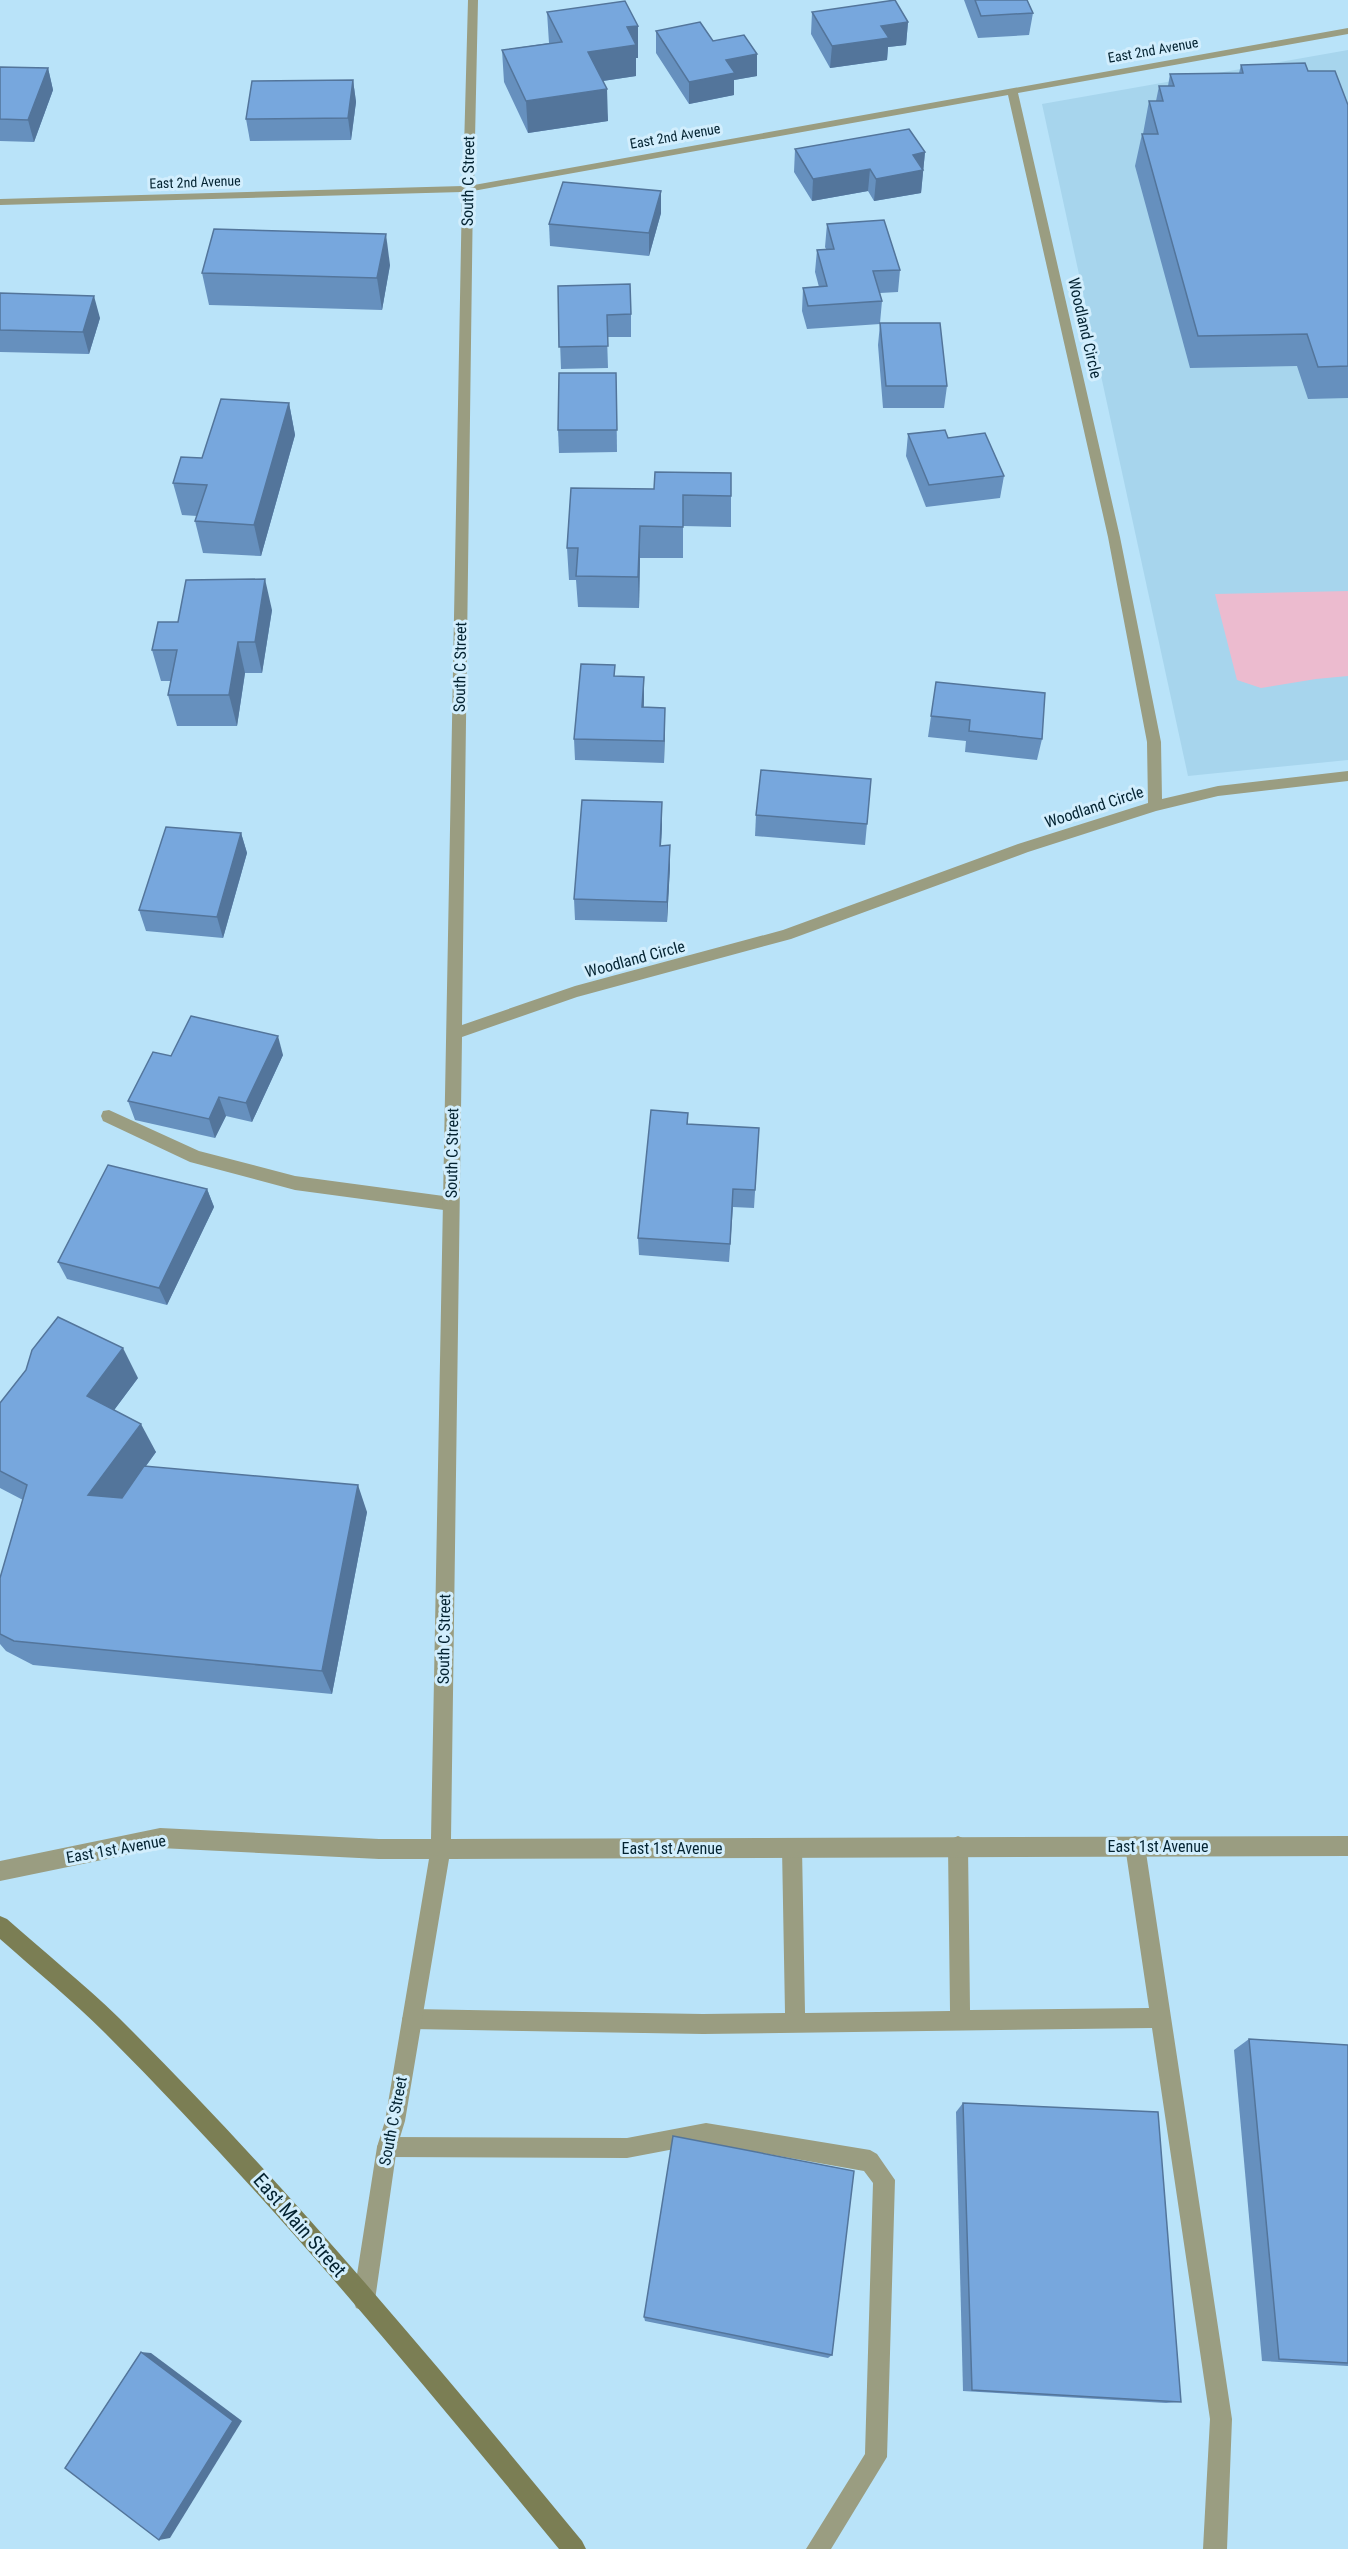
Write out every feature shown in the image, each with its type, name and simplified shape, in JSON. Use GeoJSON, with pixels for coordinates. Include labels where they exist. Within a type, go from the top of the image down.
{"type":"FeatureCollection","features":[{"type":"Feature","properties":{"kind":"main road","name":"East Main Street"},"geometry":{"type":"LineString","coordinates":[[0,1926],[110,2024],[248,2166],[492,2449],[574,2549]]}},
{"type":"Feature","properties":{"kind":"street","name":"South C Street"},"geometry":{"type":"LineString","coordinates":[[364,2300],[387,2147],[395,2121],[441,1848],[473,0]]}},
{"type":"Feature","properties":{"kind":"street","name":"East 2nd Avenue"},"geometry":{"type":"LineString","coordinates":[[0,202],[468,189],[1348,31]]}},
{"type":"Feature","properties":{"kind":"street","name":"Woodland Circle"},"geometry":{"type":"LineString","coordinates":[[454,1034],[575,992],[786,935],[1023,848],[1155,806],[1154,742],[1114,537],[1012,90]]}},
{"type":"Feature","properties":{"kind":"street"},"geometry":{"type":"LineString","coordinates":[[1155,806],[1218,791],[1348,776]]}},
{"type":"Feature","properties":{"kind":"street"},"geometry":{"type":"LineString","coordinates":[[109,1116],[196,1156],[284,1180],[451,1204]]}},
{"type":"Feature","properties":{"kind":"street","name":"East 1st Avenue"},"geometry":{"type":"LineString","coordinates":[[0,1871],[160,1838],[379,1849],[1348,1846]]}},
{"type":"Feature","properties":{"kind":"street"},"geometry":{"type":"LineString","coordinates":[[958,1846],[960,2021]]}},
{"type":"Feature","properties":{"kind":"street"},"geometry":{"type":"LineString","coordinates":[[1135,1846],[1221,2419],[1215,2549]]}},
{"type":"Feature","properties":{"kind":"street"},"geometry":{"type":"LineString","coordinates":[[792,1848],[795,2023]]}},
{"type":"Feature","properties":{"kind":"street"},"geometry":{"type":"LineString","coordinates":[[411,2019],[703,2024],[1161,2018]]}},
{"type":"Feature","properties":{"kind":"street"},"geometry":{"type":"LineString","coordinates":[[387,2147],[627,2148],[706,2133],[870,2161],[884,2180],[876,2457],[818,2549]]}},
{"type":"Feature","properties":{"kind":"shaded area"},"geometry":{"type":"Polygon","coordinates":[[[1348,50],[1348,760],[1188,776],[1042,104],[1348,50]]]}},
{"type":"Feature","properties":{"kind":"shaded area"},"geometry":{"type":"Polygon","coordinates":[[[1348,591],[1348,676],[1261,688],[1237,680],[1215,594],[1348,591]]]}},
{"type":"Feature","properties":{"kind":"building"},"geometry":{"type":"Polygon","coordinates":[[[895,0],[908,22],[881,26],[889,38],[832,46],[812,12],[895,0]]]}},
{"type":"Feature","properties":{"kind":"building"},"geometry":{"type":"Polygon","coordinates":[[[975,0],[1027,0],[1033,13],[981,16],[975,0]]]}},
{"type":"Feature","properties":{"kind":"building"},"geometry":{"type":"Polygon","coordinates":[[[625,1],[638,26],[627,27],[636,45],[588,52],[607,89],[526,101],[502,50],[562,42],[547,12],[625,1]]]}},
{"type":"Feature","properties":{"kind":"building"},"geometry":{"type":"Polygon","coordinates":[[[700,22],[713,41],[744,35],[757,54],[726,60],[735,73],[689,82],[656,31],[700,22]]]}},
{"type":"Feature","properties":{"kind":"building"},"geometry":{"type":"Polygon","coordinates":[[[1305,63],[1308,71],[1335,71],[1348,105],[1348,366],[1318,367],[1307,334],[1198,336],[1142,134],[1158,134],[1149,101],[1163,101],[1159,86],[1174,86],[1170,74],[1243,73],[1241,65],[1305,63]]]}},
{"type":"Feature","properties":{"kind":"building"},"geometry":{"type":"Polygon","coordinates":[[[0,67],[48,68],[28,120],[0,119],[0,67]]]}},
{"type":"Feature","properties":{"kind":"building"},"geometry":{"type":"Polygon","coordinates":[[[353,80],[348,118],[246,119],[252,81],[353,80]]]}},
{"type":"Feature","properties":{"kind":"building"},"geometry":{"type":"Polygon","coordinates":[[[909,129],[925,152],[913,155],[923,170],[876,179],[870,169],[813,179],[795,149],[909,129]]]}},
{"type":"Feature","properties":{"kind":"building"},"geometry":{"type":"Polygon","coordinates":[[[563,182],[661,191],[649,233],[549,224],[563,182]]]}},
{"type":"Feature","properties":{"kind":"building"},"geometry":{"type":"Polygon","coordinates":[[[884,220],[900,270],[873,271],[882,301],[808,306],[803,288],[827,286],[817,250],[834,249],[827,224],[884,220]]]}},
{"type":"Feature","properties":{"kind":"building"},"geometry":{"type":"Polygon","coordinates":[[[214,229],[386,234],[377,278],[202,273],[214,229]]]}},
{"type":"Feature","properties":{"kind":"building"},"geometry":{"type":"Polygon","coordinates":[[[630,284],[631,314],[607,315],[608,346],[559,347],[558,286],[630,284]]]}},
{"type":"Feature","properties":{"kind":"building"},"geometry":{"type":"Polygon","coordinates":[[[0,293],[94,296],[83,332],[0,330],[0,293]]]}},
{"type":"Feature","properties":{"kind":"building"},"geometry":{"type":"Polygon","coordinates":[[[880,323],[940,323],[947,386],[886,386],[880,323]]]}},
{"type":"Feature","properties":{"kind":"building"},"geometry":{"type":"Polygon","coordinates":[[[559,373],[616,373],[617,430],[558,430],[559,373]]]}},
{"type":"Feature","properties":{"kind":"building"},"geometry":{"type":"Polygon","coordinates":[[[221,399],[289,403],[254,525],[195,521],[207,485],[173,483],[181,457],[202,458],[221,399]]]}},
{"type":"Feature","properties":{"kind":"building"},"geometry":{"type":"Polygon","coordinates":[[[945,430],[948,438],[985,433],[1004,476],[929,485],[908,434],[945,430]]]}},
{"type":"Feature","properties":{"kind":"building"},"geometry":{"type":"Polygon","coordinates":[[[655,472],[731,473],[731,496],[683,495],[683,527],[640,526],[638,577],[576,576],[578,548],[567,548],[571,488],[654,489],[655,472]]]}},
{"type":"Feature","properties":{"kind":"building"},"geometry":{"type":"Polygon","coordinates":[[[265,579],[255,642],[238,642],[229,695],[168,695],[177,650],[152,650],[158,622],[178,622],[186,580],[265,579]]]}},
{"type":"Feature","properties":{"kind":"building"},"geometry":{"type":"Polygon","coordinates":[[[581,664],[615,665],[614,676],[644,677],[642,707],[665,708],[664,741],[574,739],[581,664]]]}},
{"type":"Feature","properties":{"kind":"building"},"geometry":{"type":"Polygon","coordinates":[[[936,682],[1045,693],[1042,739],[969,731],[970,720],[931,716],[936,682]]]}},
{"type":"Feature","properties":{"kind":"building"},"geometry":{"type":"Polygon","coordinates":[[[761,770],[871,779],[867,824],[756,815],[761,770]]]}},
{"type":"Feature","properties":{"kind":"building"},"geometry":{"type":"Polygon","coordinates":[[[582,800],[662,802],[660,846],[670,845],[667,902],[574,899],[582,800]]]}},
{"type":"Feature","properties":{"kind":"building"},"geometry":{"type":"Polygon","coordinates":[[[166,827],[241,833],[217,917],[139,910],[166,827]]]}},
{"type":"Feature","properties":{"kind":"building"},"geometry":{"type":"Polygon","coordinates":[[[191,1016],[278,1036],[246,1103],[219,1097],[209,1119],[128,1101],[153,1052],[171,1056],[191,1016]]]}},
{"type":"Feature","properties":{"kind":"building"},"geometry":{"type":"Polygon","coordinates":[[[651,1110],[688,1113],[687,1124],[759,1128],[755,1190],[733,1189],[730,1244],[638,1238],[651,1110]]]}},
{"type":"Feature","properties":{"kind":"building"},"geometry":{"type":"Polygon","coordinates":[[[108,1165],[207,1189],[159,1288],[58,1262],[108,1165]]]}},
{"type":"Feature","properties":{"kind":"building"},"geometry":{"type":"Polygon","coordinates":[[[58,1317],[123,1348],[87,1396],[141,1424],[88,1495],[122,1498],[144,1466],[358,1485],[322,1671],[14,1641],[0,1634],[0,1578],[27,1485],[0,1471],[0,1403],[26,1370],[32,1350],[58,1317]]]}},
{"type":"Feature","properties":{"kind":"building"},"geometry":{"type":"Polygon","coordinates":[[[1249,2039],[1348,2045],[1348,2363],[1279,2359],[1249,2039]]]}},
{"type":"Feature","properties":{"kind":"building"},"geometry":{"type":"Polygon","coordinates":[[[963,2103],[1158,2112],[1181,2402],[972,2390],[963,2103]]]}},
{"type":"Feature","properties":{"kind":"building"},"geometry":{"type":"Polygon","coordinates":[[[673,2136],[854,2171],[832,2355],[644,2317],[673,2136]]]}},
{"type":"Feature","properties":{"kind":"building"},"geometry":{"type":"Polygon","coordinates":[[[141,2352],[233,2421],[159,2540],[65,2468],[141,2352]]]}}]}
